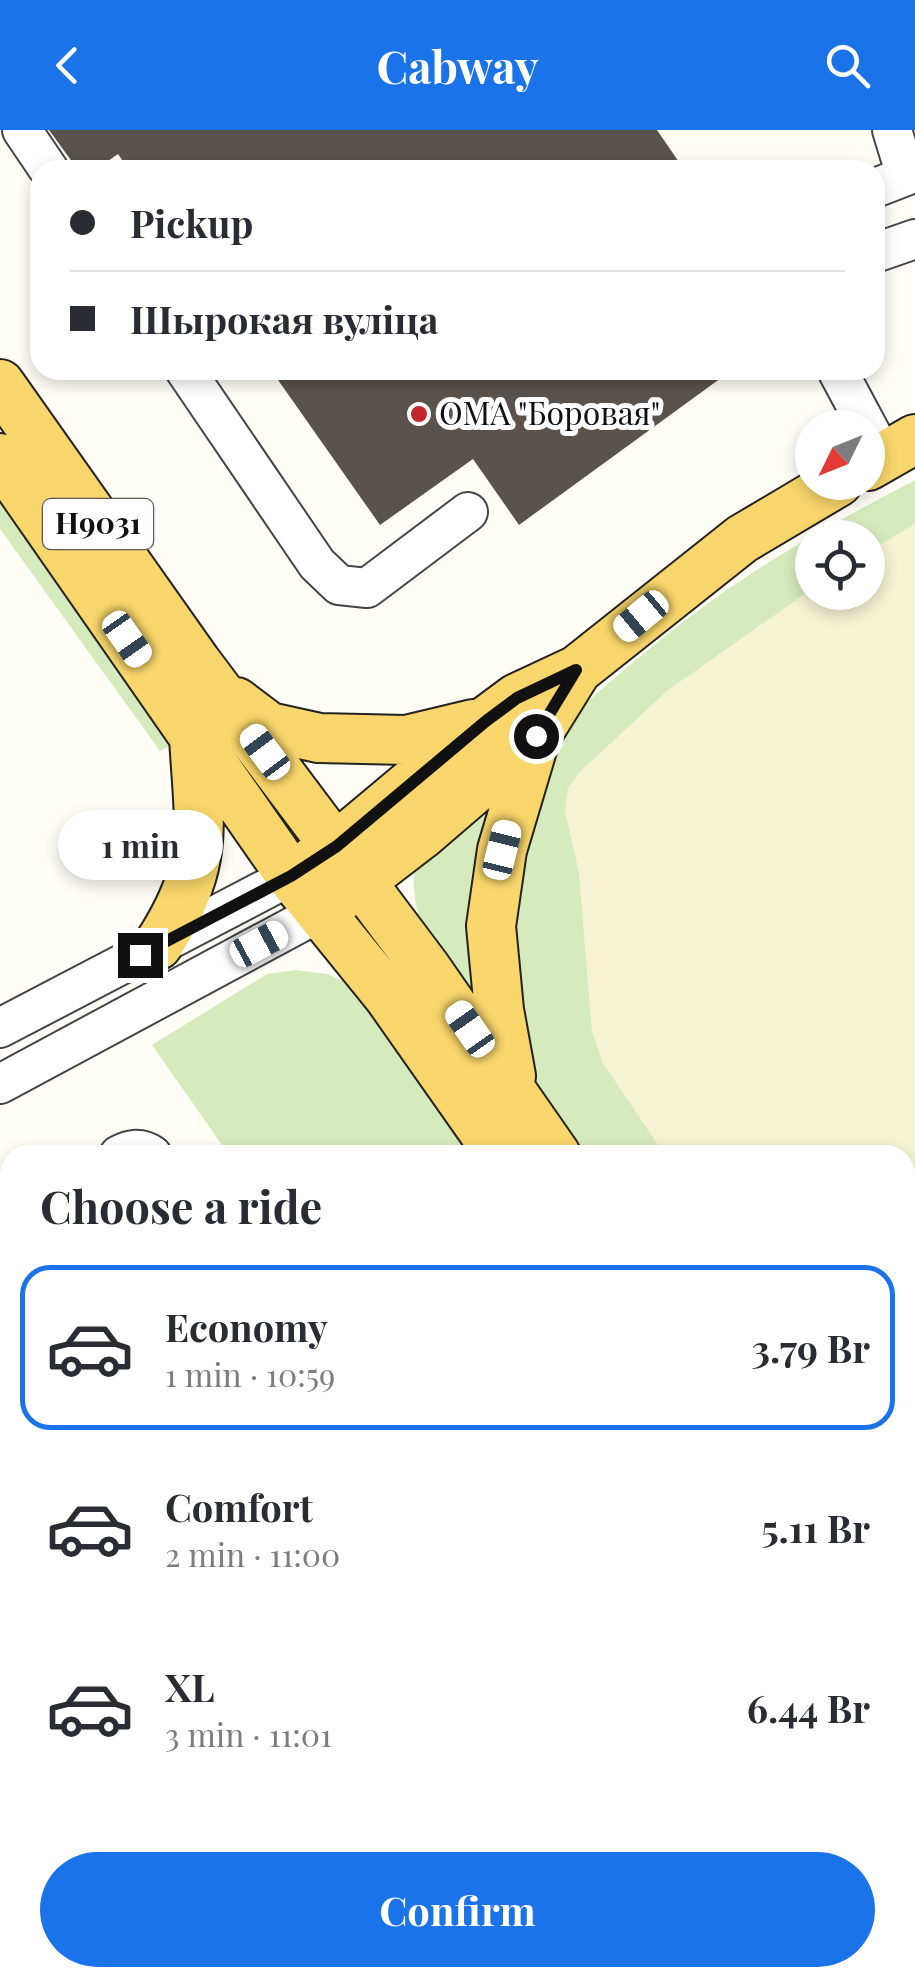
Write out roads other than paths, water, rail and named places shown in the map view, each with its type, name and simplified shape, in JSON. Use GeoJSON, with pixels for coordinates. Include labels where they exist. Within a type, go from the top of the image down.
{"type":"FeatureCollection","features":[{"type":"Feature","properties":{"kind":"main road","name":"Н9031"},"geometry":{"type":"LineString","coordinates":[[0,384],[197,664],[350,863],[549,1145]]}},
{"type":"Feature","properties":{"kind":"main road","name":"Н9031"},"geometry":{"type":"LineString","coordinates":[[0,458],[306,894],[389,997],[493,1145]]}},
{"type":"Feature","properties":{"kind":"main road"},"geometry":{"type":"LineString","coordinates":[[306,894],[350,863],[486,721],[517,698],[576,670],[742,539],[808,500]]}},
{"type":"Feature","properties":{"kind":"main road"},"geometry":{"type":"LineString","coordinates":[[197,664],[237,703],[270,726],[320,738],[406,740],[486,721]]}},
{"type":"Feature","properties":{"kind":"main road"},"geometry":{"type":"LineString","coordinates":[[513,1089],[499,1010],[491,926],[506,834],[536,736],[576,670]]}},
{"type":"Feature","properties":{"kind":"main road"},"geometry":{"type":"LineString","coordinates":[[158,945],[181,909],[197,864],[201,814],[194,733]]}},
{"type":"Feature","properties":{"kind":"main road"},"geometry":{"type":"LineString","coordinates":[[350,863],[421,836],[536,736]]}},
{"type":"Feature","properties":{"kind":"street"},"geometry":{"type":"LineString","coordinates":[[22,130],[43,160]]}},
{"type":"Feature","properties":{"kind":"street"},"geometry":{"type":"LineString","coordinates":[[885,184],[906,176],[892,130]]}},
{"type":"Feature","properties":{"kind":"street"},"geometry":{"type":"LineString","coordinates":[[885,249],[915,239]]}},
{"type":"Feature","properties":{"kind":"street"},"geometry":{"type":"LineString","coordinates":[[193,380],[318,564],[339,585],[366,588],[468,512]]}},
{"type":"Feature","properties":{"kind":"street"},"geometry":{"type":"LineString","coordinates":[[843,380],[889,454]]}},
{"type":"Feature","properties":{"kind":"street"},"geometry":{"type":"LineString","coordinates":[[0,1028],[158,945],[306,894]]}},
{"type":"Feature","properties":{"kind":"street"},"geometry":{"type":"LineString","coordinates":[[0,1084],[306,894]]}},
{"type":"Feature","properties":{"kind":"place","name":"ОМА \"Боровая\""},"geometry":{"type":"Point","coordinates":[419,414]}}]}
